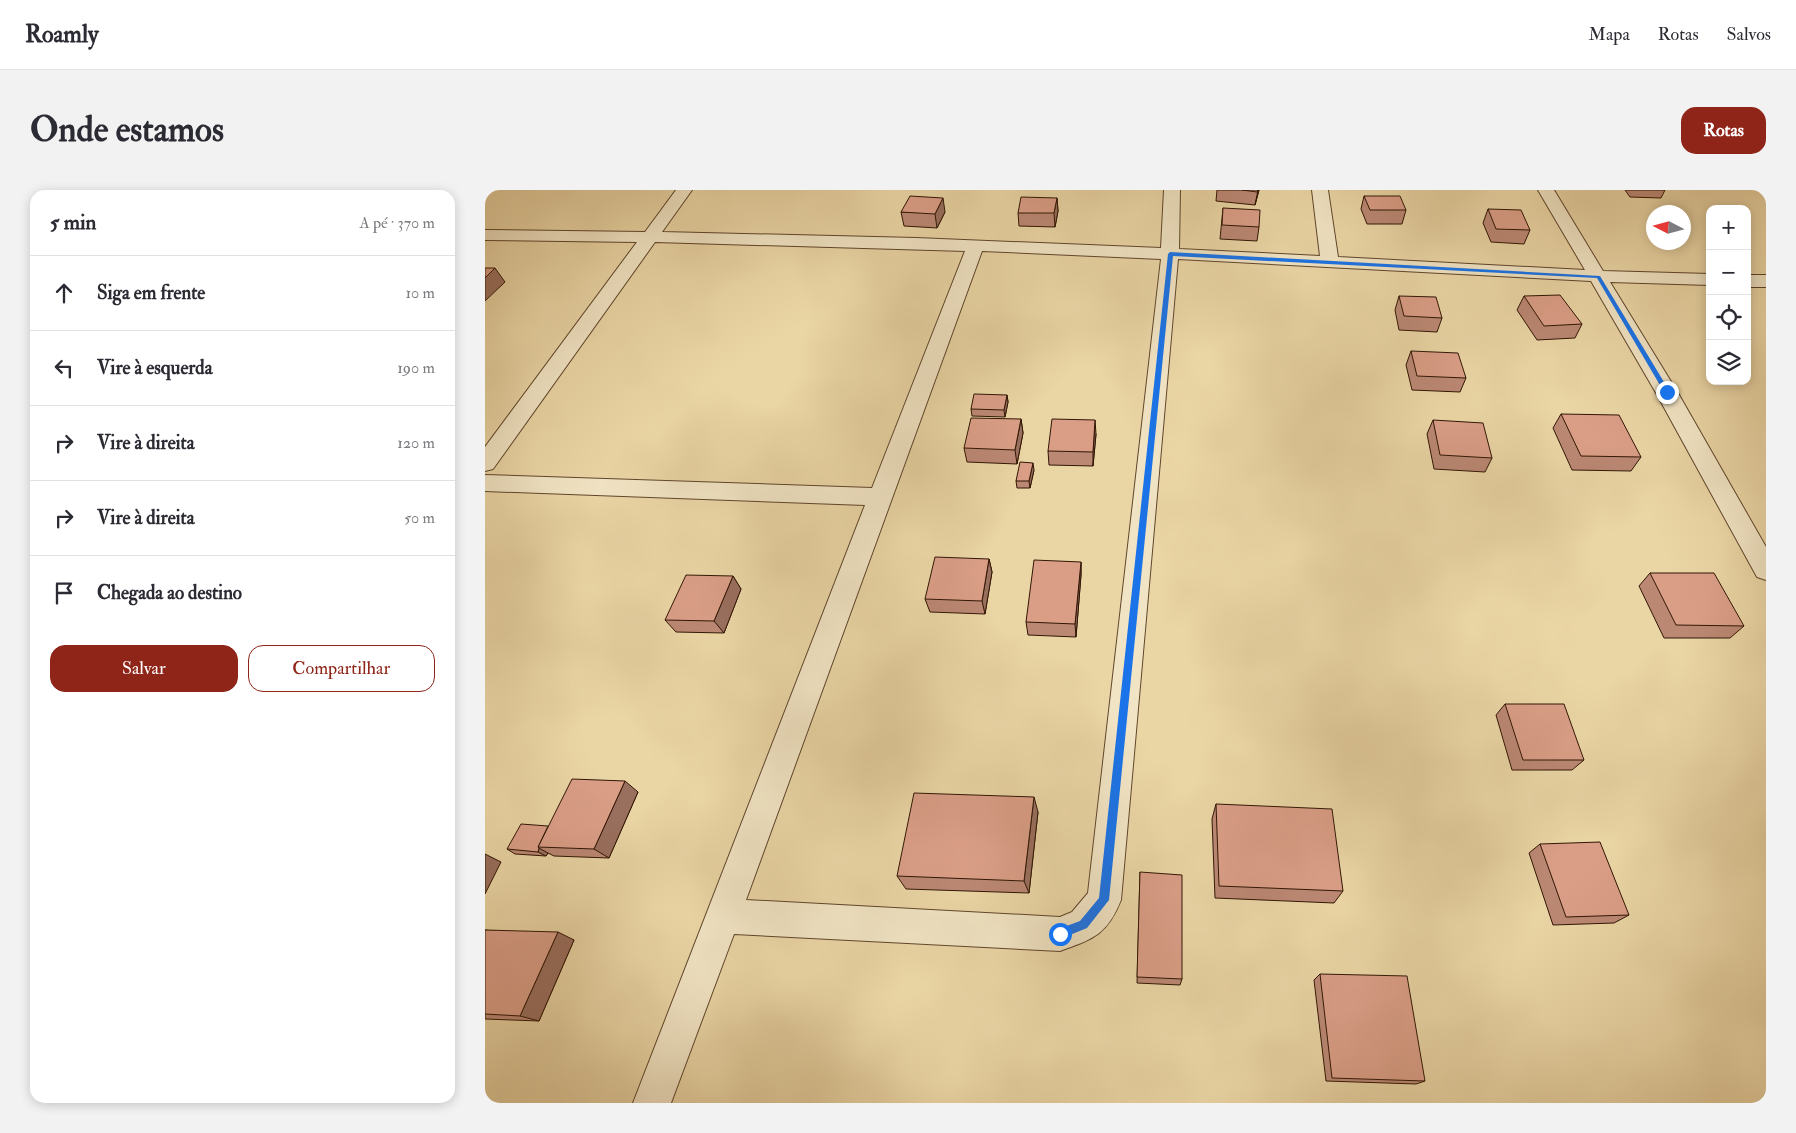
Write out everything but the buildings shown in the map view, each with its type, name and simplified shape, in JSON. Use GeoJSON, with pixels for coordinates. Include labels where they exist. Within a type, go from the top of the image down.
{"type":"FeatureCollection","features":[{"type":"Feature","properties":{"kind":"street"},"geometry":{"type":"LineString","coordinates":[[485,463],[648,236],[684,190]]}},
{"type":"Feature","properties":{"kind":"street"},"geometry":{"type":"LineString","coordinates":[[725,916],[1060,934],[1084,925],[1104,900],[1170,254],[1172,190]]}},
{"type":"Feature","properties":{"kind":"street"},"geometry":{"type":"LineString","coordinates":[[1320,190],[1330,262]]}},
{"type":"Feature","properties":{"kind":"street"},"geometry":{"type":"LineString","coordinates":[[1546,190],[1667,392],[1766,570]]}},
{"type":"Feature","properties":{"kind":"street"},"geometry":{"type":"LineString","coordinates":[[485,234],[648,236],[1170,254],[1598,277],[1706,280]]}},
{"type":"Feature","properties":{"kind":"street"},"geometry":{"type":"LineString","coordinates":[[652,1103],[725,916],[879,497],[975,247]]}},
{"type":"Feature","properties":{"kind":"street"},"geometry":{"type":"LineString","coordinates":[[1751,281],[1766,282]]}},
{"type":"Feature","properties":{"kind":"street"},"geometry":{"type":"LineString","coordinates":[[485,484],[879,497]]}},
{"type":"Feature","properties":{"kind":"route"},"geometry":{"type":"LineString","coordinates":[[1060,934],[1084,925],[1104,900],[1170,254],[1598,277],[1667,392]]}}]}
